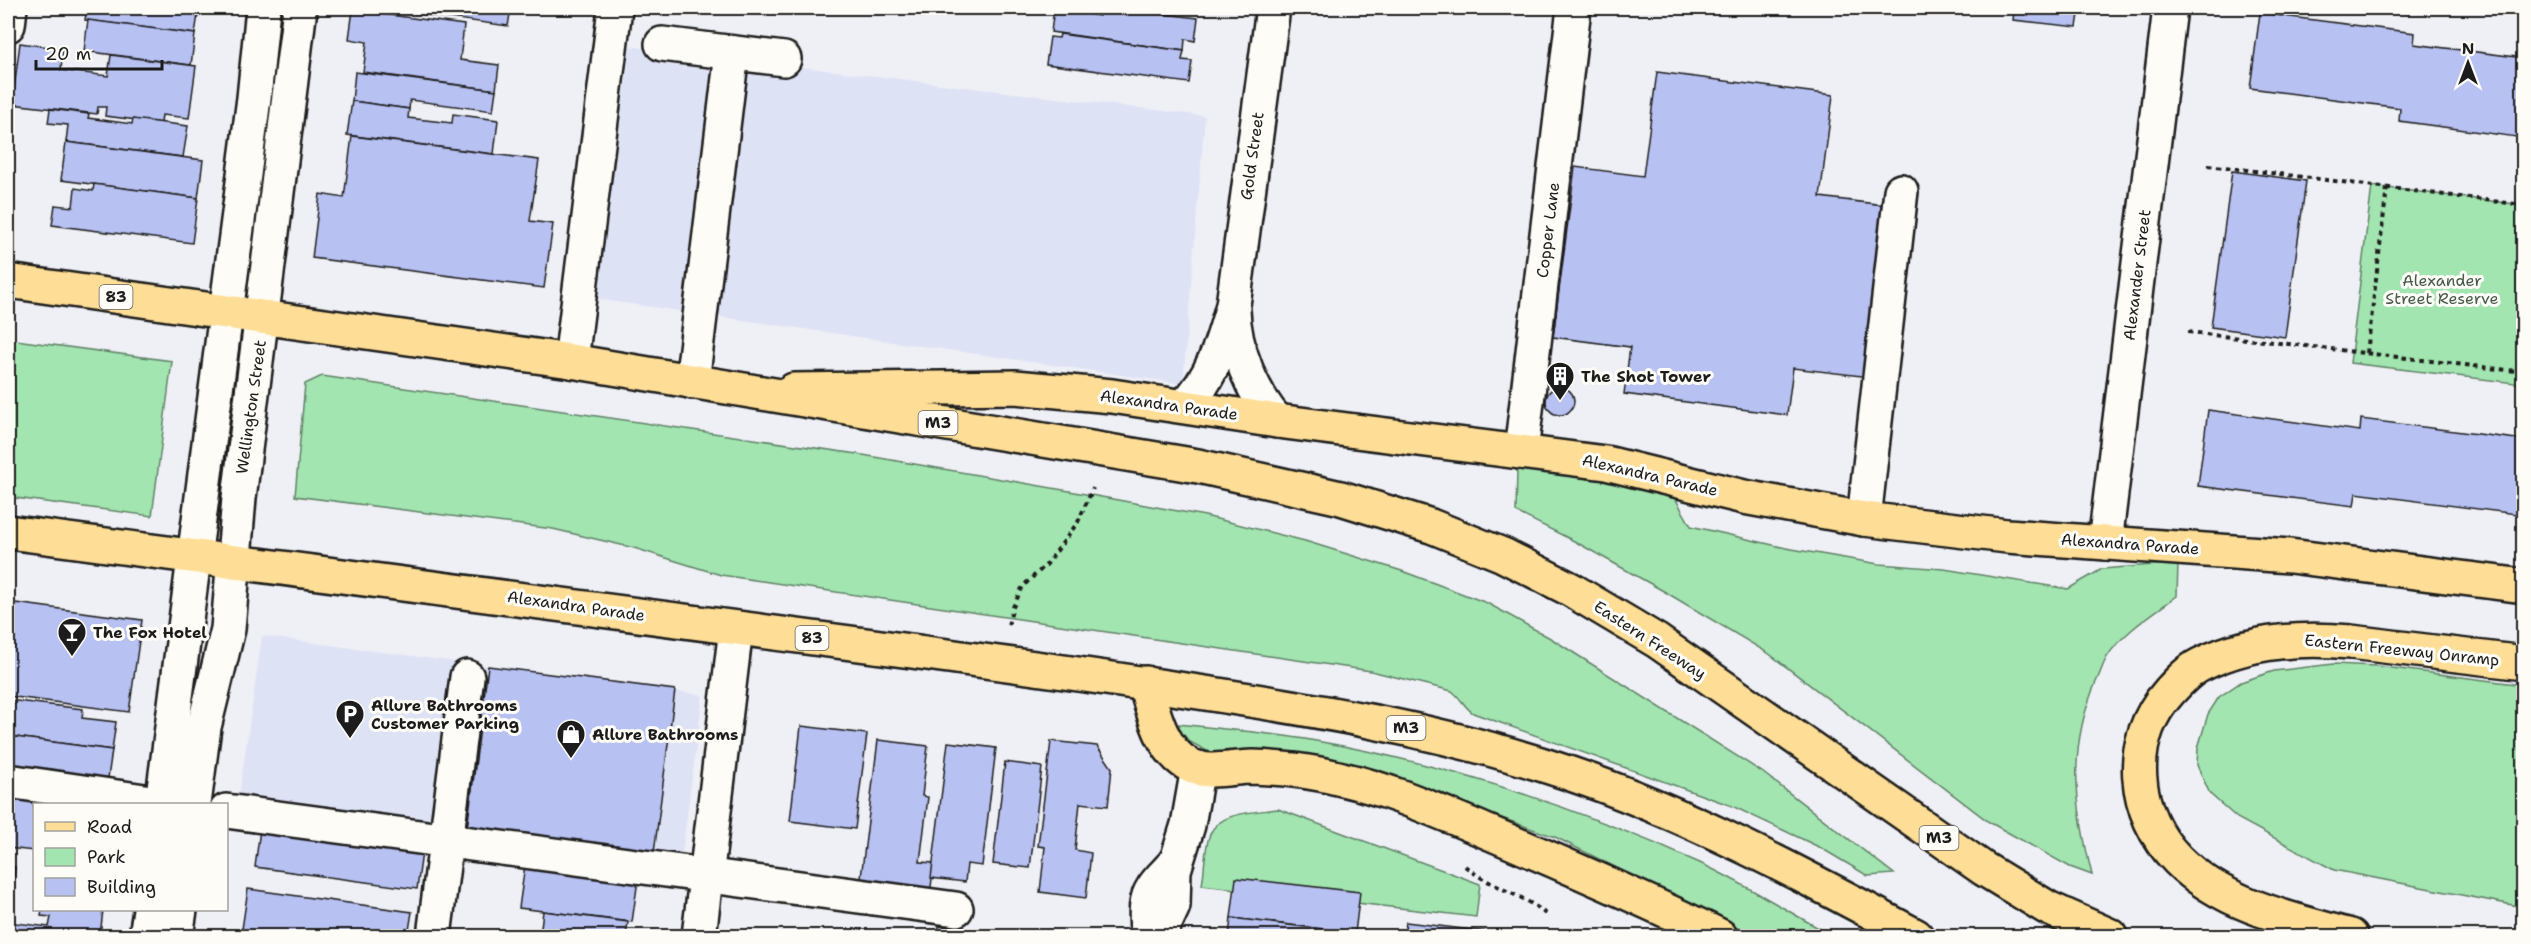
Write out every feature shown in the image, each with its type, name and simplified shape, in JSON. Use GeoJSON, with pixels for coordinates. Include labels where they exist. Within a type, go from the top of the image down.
{"type":"FeatureCollection","features":[{"type":"Feature","properties":{"kind":"main road","name":"Alexandra Parade"},"geometry":{"type":"LineString","coordinates":[[8,281],[571,361],[739,391],[1138,456]]}},
{"type":"Feature","properties":{"kind":"main road","name":"Alexandra Parade"},"geometry":{"type":"LineString","coordinates":[[739,391],[1015,387],[1112,396],[1277,422],[1636,468],[1744,497],[1864,519],[2007,536],[2290,556],[2523,586]]}},
{"type":"Feature","properties":{"kind":"main road","name":"Eastern Freeway"},"geometry":{"type":"LineString","coordinates":[[1138,456],[1253,477],[1341,498],[1431,526],[1503,555],[1657,640],[1984,869],[2048,908],[2111,936]]}},
{"type":"Feature","properties":{"kind":"main road","name":"Alexandra Parade"},"geometry":{"type":"LineString","coordinates":[[8,532],[1145,683],[1394,724],[1481,746],[1568,773],[1661,808],[1737,843],[1916,936]]}},
{"type":"Feature","properties":{"kind":"main road","name":"Eastern Freeway Onramp"},"geometry":{"type":"LineString","coordinates":[[2351,936],[2246,903],[2220,890],[2186,867],[2165,846],[2148,818],[2139,782],[2142,744],[2158,704],[2184,675],[2198,666],[2243,648],[2291,640],[2342,641],[2523,663]]}},
{"type":"Feature","properties":{"kind":"main road"},"geometry":{"type":"LineString","coordinates":[[1145,683],[1161,733],[1182,759],[1198,768],[1214,770],[1268,768],[1308,772],[1342,778],[1391,792],[1652,904],[1720,936]]}},
{"type":"Feature","properties":{"kind":"street"},"geometry":{"type":"LineString","coordinates":[[8,25],[10,8]]}},
{"type":"Feature","properties":{"kind":"street"},"geometry":{"type":"LineString","coordinates":[[163,803],[254,98],[263,8]]}},
{"type":"Feature","properties":{"kind":"street","name":"Wellington Street"},"geometry":{"type":"LineString","coordinates":[[194,803],[204,727],[228,629],[239,498],[300,8]]}},
{"type":"Feature","properties":{"kind":"street"},"geometry":{"type":"LineString","coordinates":[[571,361],[615,8]]}},
{"type":"Feature","properties":{"kind":"street","name":"Gold Street"},"geometry":{"type":"LineString","coordinates":[[1273,8],[1233,305],[1233,321],[1242,356],[1260,398],[1277,422]]}},
{"type":"Feature","properties":{"kind":"street","name":"Copper Lane"},"geometry":{"type":"LineString","coordinates":[[1521,452],[1574,8]]}},
{"type":"Feature","properties":{"kind":"street","name":"Alexander Street"},"geometry":{"type":"LineString","coordinates":[[2105,543],[2170,8]]}},
{"type":"Feature","properties":{"kind":"street"},"geometry":{"type":"LineString","coordinates":[[662,44],[784,59]]}},
{"type":"Feature","properties":{"kind":"street"},"geometry":{"type":"LineString","coordinates":[[692,382],[732,53]]}},
{"type":"Feature","properties":{"kind":"street"},"geometry":{"type":"LineString","coordinates":[[1864,519],[1901,191]]}},
{"type":"Feature","properties":{"kind":"street","name":"Gold Street"},"geometry":{"type":"LineString","coordinates":[[1184,406],[1200,390],[1206,379],[1222,342],[1233,305]]}},
{"type":"Feature","properties":{"kind":"street"},"geometry":{"type":"LineString","coordinates":[[699,936],[736,628]]}},
{"type":"Feature","properties":{"kind":"street"},"geometry":{"type":"LineString","coordinates":[[434,936],[466,677]]}},
{"type":"Feature","properties":{"kind":"street"},"geometry":{"type":"LineString","coordinates":[[1160,936],[1173,906],[1176,861],[1188,825],[1198,768]]}},
{"type":"Feature","properties":{"kind":"street"},"geometry":{"type":"LineString","coordinates":[[8,781],[156,803]]}},
{"type":"Feature","properties":{"kind":"street"},"geometry":{"type":"LineString","coordinates":[[228,811],[956,909]]}},
{"type":"Feature","properties":{"kind":"street"},"geometry":{"type":"LineString","coordinates":[[1147,936],[1148,899],[1153,888],[1176,861]]}},
{"type":"Feature","properties":{"kind":"street"},"geometry":{"type":"LineString","coordinates":[[146,936],[150,911]]}},
{"type":"Feature","properties":{"kind":"street"},"geometry":{"type":"LineString","coordinates":[[176,936],[180,911]]}},
{"type":"Feature","properties":{"kind":"path"},"geometry":{"type":"LineString","coordinates":[[2208,165],[2523,205]]}},
{"type":"Feature","properties":{"kind":"path"},"geometry":{"type":"LineString","coordinates":[[2367,353],[2387,188]]}},
{"type":"Feature","properties":{"kind":"path"},"geometry":{"type":"LineString","coordinates":[[2188,332],[2523,372]]}},
{"type":"Feature","properties":{"kind":"path"},"geometry":{"type":"LineString","coordinates":[[1007,629],[1013,607],[1023,586],[1047,564],[1078,522],[1094,484]]}},
{"type":"Feature","properties":{"kind":"path"},"geometry":{"type":"LineString","coordinates":[[1463,864],[1480,879],[1538,907],[1549,917]]}},
{"type":"Feature","properties":{"kind":"shaded area"},"geometry":{"type":"Polygon","coordinates":[[[627,46],[1205,116],[1183,384],[596,299],[628,66],[627,46]]]}},
{"type":"Feature","properties":{"kind":"shaded area"},"geometry":{"type":"Polygon","coordinates":[[[262,636],[703,695],[679,876],[236,817],[262,636]]]}},
{"type":"Feature","properties":{"kind":"green space","name":"Alexander Street Reserve"},"geometry":{"type":"Polygon","coordinates":[[[2372,186],[2523,205],[2523,384],[2350,363],[2372,186]]]}},
{"type":"Feature","properties":{"kind":"green space"},"geometry":{"type":"Polygon","coordinates":[[[8,339],[172,361],[152,516],[8,497],[8,339]]]}},
{"type":"Feature","properties":{"kind":"green space"},"geometry":{"type":"Polygon","coordinates":[[[322,376],[857,454],[1069,491],[1205,516],[1305,541],[1402,571],[1487,603],[1552,639],[1762,772],[1894,874],[1868,876],[1821,848],[1732,806],[1473,713],[1452,691],[1371,671],[721,575],[634,548],[553,529],[295,496],[305,384],[322,376]]]}},
{"type":"Feature","properties":{"kind":"green space"},"geometry":{"type":"Polygon","coordinates":[[[1517,470],[1600,476],[1675,498],[1691,526],[1786,548],[1879,564],[1944,569],[2068,589],[2102,569],[2178,563],[2177,596],[2139,624],[2113,648],[2104,663],[2087,707],[2081,731],[2077,778],[2081,825],[2092,875],[2070,867],[1989,822],[1768,653],[1667,593],[1574,541],[1516,512],[1517,470]]]}},
{"type":"Feature","properties":{"kind":"green space"},"geometry":{"type":"Polygon","coordinates":[[[2333,664],[2376,666],[2523,685],[2523,907],[2334,870],[2237,818],[2210,794],[2197,765],[2198,748],[2208,714],[2219,697],[2241,682],[2274,671],[2333,664]]]}},
{"type":"Feature","properties":{"kind":"green space"},"geometry":{"type":"Polygon","coordinates":[[[1179,724],[1289,737],[1356,749],[1407,760],[1557,805],[1702,864],[1833,936],[1753,936],[1555,837],[1485,812],[1440,792],[1396,779],[1361,765],[1329,760],[1211,753],[1190,742],[1180,731],[1179,724]]]}},
{"type":"Feature","properties":{"kind":"green space"},"geometry":{"type":"Polygon","coordinates":[[[1278,809],[1480,884],[1476,917],[1202,885],[1207,846],[1215,826],[1240,814],[1278,809]]]}},
{"type":"Feature","properties":{"kind":"building"},"geometry":{"type":"Polygon","coordinates":[[[87,8],[199,8],[195,34],[85,20],[87,8]]]}},
{"type":"Feature","properties":{"kind":"building"},"geometry":{"type":"Polygon","coordinates":[[[376,8],[511,8],[508,26],[376,8]]]}},
{"type":"Feature","properties":{"kind":"building"},"geometry":{"type":"Polygon","coordinates":[[[1054,8],[1082,8],[1081,13],[1099,16],[1100,8],[1114,8],[1198,18],[1195,41],[1185,39],[1184,51],[1051,32],[1054,8]]]}},
{"type":"Feature","properties":{"kind":"building"},"geometry":{"type":"Polygon","coordinates":[[[1995,8],[2080,8],[2077,27],[2013,20],[2014,11],[1995,8]]]}},
{"type":"Feature","properties":{"kind":"building"},"geometry":{"type":"Polygon","coordinates":[[[353,10],[464,25],[460,60],[499,65],[496,90],[363,72],[367,42],[349,39],[353,10]]]}},
{"type":"Feature","properties":{"kind":"building"},"geometry":{"type":"Polygon","coordinates":[[[2260,13],[2415,33],[2414,44],[2524,58],[2524,138],[2399,121],[2400,108],[2250,88],[2260,13]]]}},
{"type":"Feature","properties":{"kind":"building"},"geometry":{"type":"Polygon","coordinates":[[[88,20],[195,34],[191,65],[84,51],[88,20]]]}},
{"type":"Feature","properties":{"kind":"building"},"geometry":{"type":"Polygon","coordinates":[[[1060,34],[1184,51],[1182,60],[1192,61],[1189,83],[1046,64],[1050,37],[1059,38],[1060,34]]]}},
{"type":"Feature","properties":{"kind":"building"},"geometry":{"type":"Polygon","coordinates":[[[20,43],[63,49],[61,70],[108,76],[111,55],[196,66],[189,118],[162,115],[161,123],[105,116],[106,107],[98,107],[97,114],[12,104],[20,43]]]}},
{"type":"Feature","properties":{"kind":"building"},"geometry":{"type":"Polygon","coordinates":[[[355,72],[496,90],[493,111],[410,100],[409,109],[352,101],[355,72]]]}},
{"type":"Feature","properties":{"kind":"building"},"geometry":{"type":"Polygon","coordinates":[[[1657,72],[1833,95],[1820,197],[1892,206],[1870,377],[1793,368],[1787,415],[1624,394],[1630,347],[1553,337],[1575,167],[1643,176],[1657,72]]]}},
{"type":"Feature","properties":{"kind":"building"},"geometry":{"type":"Polygon","coordinates":[[[352,101],[409,109],[408,118],[452,123],[453,114],[498,120],[494,154],[347,135],[352,101]]]}},
{"type":"Feature","properties":{"kind":"building"},"geometry":{"type":"Polygon","coordinates":[[[50,109],[89,114],[88,118],[132,124],[133,119],[188,126],[183,157],[66,142],[68,125],[48,123],[50,109]]]}},
{"type":"Feature","properties":{"kind":"building"},"geometry":{"type":"Polygon","coordinates":[[[352,136],[539,160],[530,221],[553,224],[544,288],[312,258],[320,194],[344,198],[352,136]]]}},
{"type":"Feature","properties":{"kind":"building"},"geometry":{"type":"Polygon","coordinates":[[[66,142],[203,160],[198,198],[61,180],[66,142]]]}},
{"type":"Feature","properties":{"kind":"building"},"geometry":{"type":"Polygon","coordinates":[[[2232,171],[2306,181],[2285,337],[2211,327],[2232,171]]]}},
{"type":"Feature","properties":{"kind":"building"},"geometry":{"type":"Polygon","coordinates":[[[94,184],[198,198],[192,243],[52,225],[55,205],[73,207],[75,188],[93,191],[94,184]]]}},
{"type":"Feature","properties":{"kind":"building","name":"The Shot Tower"},"geometry":{"type":"Polygon","coordinates":[[[1560,387],[1570,391],[1574,401],[1570,411],[1560,415],[1550,411],[1546,401],[1550,391],[1560,387]]]}},
{"type":"Feature","properties":{"kind":"building"},"geometry":{"type":"Polygon","coordinates":[[[2208,410],[2360,431],[2361,419],[2524,440],[2524,515],[2356,493],[2354,506],[2198,486],[2208,410]]]}},
{"type":"Feature","properties":{"kind":"building","name":"The Fox Hotel"},"geometry":{"type":"Polygon","coordinates":[[[8,602],[142,620],[129,712],[8,696],[8,602]]]}},
{"type":"Feature","properties":{"kind":"building","name":"Allure Bathrooms"},"geometry":{"type":"Polygon","coordinates":[[[488,666],[675,690],[654,853],[467,829],[488,666]]]}},
{"type":"Feature","properties":{"kind":"building"},"geometry":{"type":"Polygon","coordinates":[[[8,700],[83,709],[82,718],[116,722],[112,750],[8,736],[8,700]]]}},
{"type":"Feature","properties":{"kind":"building"},"geometry":{"type":"Polygon","coordinates":[[[801,726],[867,734],[855,829],[790,821],[801,726]]]}},
{"type":"Feature","properties":{"kind":"building"},"geometry":{"type":"Polygon","coordinates":[[[8,736],[112,750],[108,778],[74,773],[73,781],[8,772],[8,736]]]}},
{"type":"Feature","properties":{"kind":"building"},"geometry":{"type":"Polygon","coordinates":[[[878,740],[928,746],[922,796],[928,797],[920,862],[934,863],[930,895],[860,886],[878,740]]]}},
{"type":"Feature","properties":{"kind":"building"},"geometry":{"type":"Polygon","coordinates":[[[1051,741],[1097,746],[1112,768],[1108,806],[1080,803],[1075,850],[1091,853],[1086,898],[1040,892],[1045,847],[1038,846],[1051,741]]]}},
{"type":"Feature","properties":{"kind":"building"},"geometry":{"type":"Polygon","coordinates":[[[948,742],[996,748],[982,866],[967,864],[965,882],[931,878],[948,742]]]}},
{"type":"Feature","properties":{"kind":"building"},"geometry":{"type":"Polygon","coordinates":[[[1005,762],[1042,767],[1030,868],[993,864],[1005,762]]]}},
{"type":"Feature","properties":{"kind":"building"},"geometry":{"type":"Polygon","coordinates":[[[8,792],[94,803],[33,803],[33,851],[8,848],[8,792]]]}},
{"type":"Feature","properties":{"kind":"building"},"geometry":{"type":"Polygon","coordinates":[[[261,822],[423,845],[417,889],[255,867],[261,822]]]}},
{"type":"Feature","properties":{"kind":"building"},"geometry":{"type":"Polygon","coordinates":[[[525,865],[638,880],[632,922],[519,908],[525,865]]]}},
{"type":"Feature","properties":{"kind":"building"},"geometry":{"type":"Polygon","coordinates":[[[8,866],[15,867],[11,904],[8,903],[8,866]]]}},
{"type":"Feature","properties":{"kind":"building"},"geometry":{"type":"Polygon","coordinates":[[[1236,878],[1360,892],[1355,933],[1231,918],[1236,878]]]}},
{"type":"Feature","properties":{"kind":"building"},"geometry":{"type":"Polygon","coordinates":[[[248,889],[412,912],[408,936],[241,936],[248,889]]]}},
{"type":"Feature","properties":{"kind":"building"},"geometry":{"type":"Polygon","coordinates":[[[42,911],[103,911],[100,936],[8,936],[8,922],[49,927],[51,917],[41,916],[42,911]]]}},
{"type":"Feature","properties":{"kind":"building"},"geometry":{"type":"Polygon","coordinates":[[[543,911],[628,922],[626,936],[540,936],[543,911]]]}},
{"type":"Feature","properties":{"kind":"building"},"geometry":{"type":"Polygon","coordinates":[[[1231,918],[1355,933],[1354,936],[1229,936],[1231,918]]]}},
{"type":"Feature","properties":{"kind":"building"},"geometry":{"type":"Polygon","coordinates":[[[1406,922],[1513,935],[1513,936],[1404,936],[1406,922]]]}},
{"type":"Feature","properties":{"kind":"building"},"geometry":{"type":"Polygon","coordinates":[[[939,926],[1026,936],[938,936],[939,926]]]}},
{"type":"Feature","properties":{"kind":"place","name":"The Shot Tower"},"geometry":{"type":"Point","coordinates":[1560,402]}},
{"type":"Feature","properties":{"kind":"place","name":"The Fox Hotel"},"geometry":{"type":"Point","coordinates":[72,658]}},
{"type":"Feature","properties":{"kind":"place","name":"Allure Bathrooms Customer Parking"},"geometry":{"type":"Point","coordinates":[350,740]}},
{"type":"Feature","properties":{"kind":"place","name":"Allure Bathrooms"},"geometry":{"type":"Point","coordinates":[571,760]}}]}
